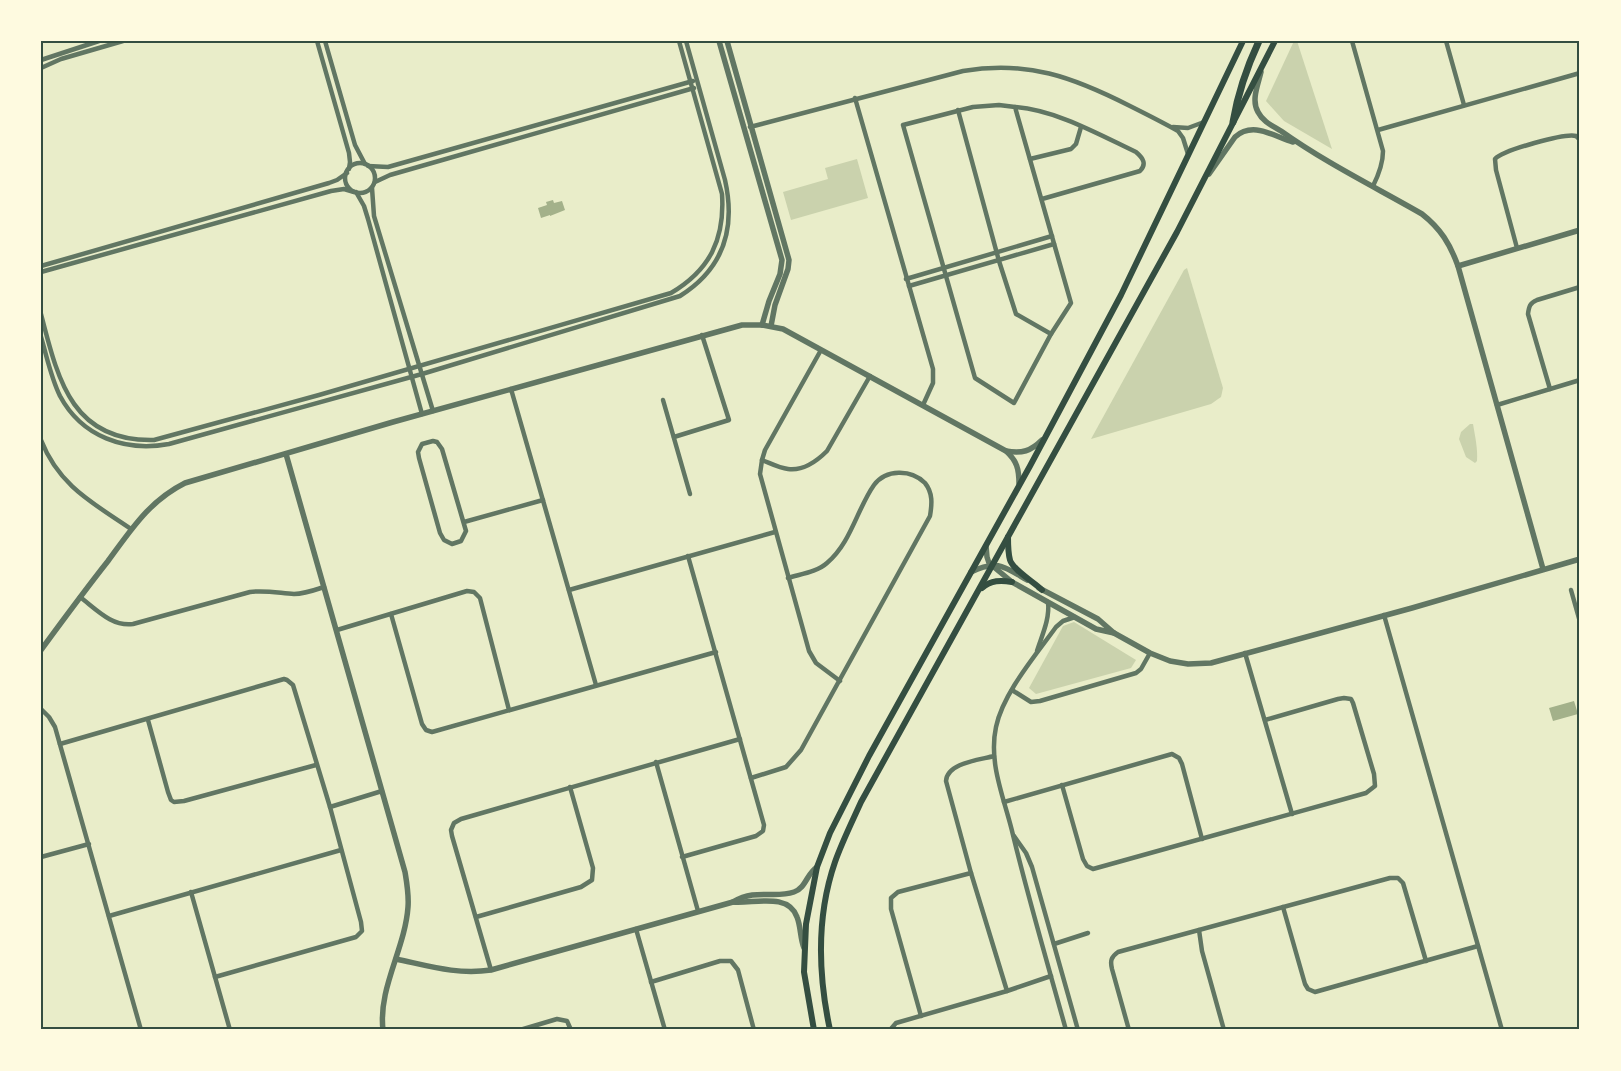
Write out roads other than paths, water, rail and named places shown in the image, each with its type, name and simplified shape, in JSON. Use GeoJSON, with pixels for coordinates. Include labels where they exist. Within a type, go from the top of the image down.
{"type":"FeatureCollection","features":[{"type":"Feature","properties":{"kind":"highway"},"geometry":{"type":"LineString","coordinates":[[1233,122],[1238,94],[1247,67],[1259,41]]}},
{"type":"Feature","properties":{"kind":"main road"},"geometry":{"type":"LineString","coordinates":[[814,1030],[806,994],[804,972],[804,948],[809,901],[817,866],[840,811],[972,572],[1121,295],[1243,41]]}},
{"type":"Feature","properties":{"kind":"main road"},"geometry":{"type":"LineString","coordinates":[[830,1030],[822,983],[820,955],[824,910],[834,864],[844,838],[861,802],[1181,224],[1275,41]]}},
{"type":"Feature","properties":{"kind":"main road"},"geometry":{"type":"LineString","coordinates":[[1008,536],[1009,557],[1013,567],[1042,590]]}},
{"type":"Feature","properties":{"kind":"main road"},"geometry":{"type":"LineString","coordinates":[[976,595],[984,586],[994,581],[1012,582]]}},
{"type":"Feature","properties":{"kind":"street"},"geometry":{"type":"LineString","coordinates":[[41,60],[99,41]]}},
{"type":"Feature","properties":{"kind":"street"},"geometry":{"type":"LineString","coordinates":[[41,68],[61,59],[123,41]]}},
{"type":"Feature","properties":{"kind":"street"},"geometry":{"type":"LineString","coordinates":[[317,41],[349,152],[350,162],[346,181],[364,206],[411,368],[422,414]]}},
{"type":"Feature","properties":{"kind":"street"},"geometry":{"type":"LineString","coordinates":[[324,41],[355,145],[374,173],[374,216],[433,411]]}},
{"type":"Feature","properties":{"kind":"street"},"geometry":{"type":"LineString","coordinates":[[41,314],[63,387],[74,406],[105,431],[133,440],[154,440],[168,438],[671,293],[698,274],[708,260],[716,245],[723,212],[722,194],[679,41]]}},
{"type":"Feature","properties":{"kind":"street"},"geometry":{"type":"LineString","coordinates":[[41,337],[61,397],[82,423],[99,435],[118,444],[149,447],[169,444],[412,377],[671,300],[688,291],[702,280],[714,264],[728,229],[729,197],[686,41]]}},
{"type":"Feature","properties":{"kind":"street"},"geometry":{"type":"LineString","coordinates":[[719,41],[788,260],[788,269],[775,305],[771,326]]}},
{"type":"Feature","properties":{"kind":"street"},"geometry":{"type":"LineString","coordinates":[[727,41],[747,128],[782,260],[780,274],[762,325]]}},
{"type":"Feature","properties":{"kind":"street"},"geometry":{"type":"LineString","coordinates":[[1352,41],[1383,151],[1381,170],[1373,186]]}},
{"type":"Feature","properties":{"kind":"street"},"geometry":{"type":"LineString","coordinates":[[1446,41],[1464,105]]}},
{"type":"Feature","properties":{"kind":"street"},"geometry":{"type":"LineString","coordinates":[[1263,66],[1255,94],[1257,111],[1263,119],[1300,145],[1422,214],[1444,234],[1458,266],[1543,569]]}},
{"type":"Feature","properties":{"kind":"street"},"geometry":{"type":"LineString","coordinates":[[747,128],[963,71],[990,67],[1028,69],[1049,72],[1078,82],[1167,125],[1178,131],[1183,138],[1188,154]]}},
{"type":"Feature","properties":{"kind":"street"},"geometry":{"type":"LineString","coordinates":[[1378,130],[1580,73]]}},
{"type":"Feature","properties":{"kind":"street"},"geometry":{"type":"LineString","coordinates":[[41,266],[329,184],[357,164],[388,167],[697,80]]}},
{"type":"Feature","properties":{"kind":"street"},"geometry":{"type":"LineString","coordinates":[[41,272],[331,191],[344,190],[365,193],[373,185],[390,175],[698,86]]}},
{"type":"Feature","properties":{"kind":"street"},"geometry":{"type":"LineString","coordinates":[[855,98],[933,369],[933,383],[923,405]]}},
{"type":"Feature","properties":{"kind":"street"},"geometry":{"type":"LineString","coordinates":[[1015,107],[1070,303],[1014,403],[975,378],[903,125],[973,107],[1015,107],[1024,107],[1046,113],[1081,127],[1136,152],[1143,158],[1143,168],[1140,171],[1042,198]]}},
{"type":"Feature","properties":{"kind":"street"},"geometry":{"type":"LineString","coordinates":[[958,110],[999,261],[1016,314],[1051,334]]}},
{"type":"Feature","properties":{"kind":"street"},"geometry":{"type":"LineString","coordinates":[[1167,125],[1184,128],[1196,126],[1204,122]]}},
{"type":"Feature","properties":{"kind":"street"},"geometry":{"type":"LineString","coordinates":[[1030,159],[1071,149],[1076,144],[1081,127]]}},
{"type":"Feature","properties":{"kind":"street"},"geometry":{"type":"LineString","coordinates":[[1201,184],[1240,132],[1256,129],[1300,145]]}},
{"type":"Feature","properties":{"kind":"street"},"geometry":{"type":"LineString","coordinates":[[1517,248],[1496,170],[1496,159],[1504,152],[1565,135],[1576,136],[1580,140]]}},
{"type":"Feature","properties":{"kind":"street"},"geometry":{"type":"LineString","coordinates":[[1458,266],[1580,230]]}},
{"type":"Feature","properties":{"kind":"street"},"geometry":{"type":"LineString","coordinates":[[906,278],[1052,236]]}},
{"type":"Feature","properties":{"kind":"street"},"geometry":{"type":"LineString","coordinates":[[908,286],[1054,244]]}},
{"type":"Feature","properties":{"kind":"street"},"geometry":{"type":"LineString","coordinates":[[1550,389],[1528,314],[1529,308],[1531,303],[1537,300],[1580,287]]}},
{"type":"Feature","properties":{"kind":"street"},"geometry":{"type":"LineString","coordinates":[[41,650],[131,529],[162,496],[185,483],[422,414],[742,325],[762,325],[783,329],[1006,451],[1016,462],[1019,472],[1019,485]]}},
{"type":"Feature","properties":{"kind":"street"},"geometry":{"type":"LineString","coordinates":[[674,437],[729,420],[702,335]]}},
{"type":"Feature","properties":{"kind":"street"},"geometry":{"type":"LineString","coordinates":[[820,350],[768,444],[762,460],[761,482],[809,651],[816,663],[840,681]]}},
{"type":"Feature","properties":{"kind":"street"},"geometry":{"type":"LineString","coordinates":[[762,460],[788,469],[811,464],[822,456],[827,451],[870,376]]}},
{"type":"Feature","properties":{"kind":"street"},"geometry":{"type":"LineString","coordinates":[[1497,405],[1580,380]]}},
{"type":"Feature","properties":{"kind":"street"},"geometry":{"type":"LineString","coordinates":[[511,389],[596,685]]}},
{"type":"Feature","properties":{"kind":"street"},"geometry":{"type":"LineString","coordinates":[[664,400],[690,494]]}},
{"type":"Feature","properties":{"kind":"street"},"geometry":{"type":"LineString","coordinates":[[1006,451],[1025,452],[1034,448],[1044,438]]}},
{"type":"Feature","properties":{"kind":"street"},"geometry":{"type":"LineString","coordinates":[[41,440],[53,466],[69,485],[131,529]]}},
{"type":"Feature","properties":{"kind":"street"},"geometry":{"type":"LineString","coordinates":[[427,442],[437,442],[442,449],[464,522],[465,534],[461,541],[452,544],[446,543],[442,538],[419,458],[420,448],[427,442]]}},
{"type":"Feature","properties":{"kind":"street"},"geometry":{"type":"LineString","coordinates":[[286,454],[405,872],[408,908],[386,994],[383,1014],[384,1030]]}},
{"type":"Feature","properties":{"kind":"street"},"geometry":{"type":"LineString","coordinates":[[751,778],[783,768],[801,750],[930,516],[932,502],[929,490],[918,477],[907,473],[895,473],[885,476],[874,485],[842,547],[834,556],[819,568],[788,578]]}},
{"type":"Feature","properties":{"kind":"street"},"geometry":{"type":"LineString","coordinates":[[464,522],[543,500]]}},
{"type":"Feature","properties":{"kind":"street"},"geometry":{"type":"LineString","coordinates":[[569,590],[775,532]]}},
{"type":"Feature","properties":{"kind":"street"},"geometry":{"type":"LineString","coordinates":[[986,546],[987,557],[992,566],[1012,582],[1101,631],[1114,633]]}},
{"type":"Feature","properties":{"kind":"street"},"geometry":{"type":"LineString","coordinates":[[682,857],[756,836],[763,831],[764,822],[688,556]]}},
{"type":"Feature","properties":{"kind":"street"},"geometry":{"type":"LineString","coordinates":[[972,572],[984,567],[1002,565],[1042,590],[1098,619],[1114,633],[1150,654],[1170,661],[1200,664],[1211,663],[1580,559]]}},
{"type":"Feature","properties":{"kind":"street"},"geometry":{"type":"LineString","coordinates":[[80,597],[114,623],[123,625],[133,624],[250,592],[264,590],[294,594],[324,587]]}},
{"type":"Feature","properties":{"kind":"street"},"geometry":{"type":"LineString","coordinates":[[1571,590],[1580,622]]}},
{"type":"Feature","properties":{"kind":"street"},"geometry":{"type":"LineString","coordinates":[[337,630],[467,591],[478,594],[508,710]]}},
{"type":"Feature","properties":{"kind":"street"},"geometry":{"type":"LineString","coordinates":[[1034,657],[1047,623],[1048,602]]}},
{"type":"Feature","properties":{"kind":"street"},"geometry":{"type":"LineString","coordinates":[[391,614],[420,719],[426,730],[434,732],[716,652]]}},
{"type":"Feature","properties":{"kind":"street"},"geometry":{"type":"LineString","coordinates":[[1384,615],[1502,1030]]}},
{"type":"Feature","properties":{"kind":"street"},"geometry":{"type":"LineString","coordinates":[[1066,1030],[1027,893],[1004,802],[994,756],[994,740],[998,717],[1012,690],[1056,627],[1062,621],[1075,617]]}},
{"type":"Feature","properties":{"kind":"street"},"geometry":{"type":"LineString","coordinates":[[1245,653],[1292,814]]}},
{"type":"Feature","properties":{"kind":"street"},"geometry":{"type":"LineString","coordinates":[[1012,690],[1031,702],[1040,701],[1136,673],[1142,669],[1150,654]]}},
{"type":"Feature","properties":{"kind":"street"},"geometry":{"type":"LineString","coordinates":[[60,744],[284,679],[293,685],[330,807],[362,927],[360,935],[215,977]]}},
{"type":"Feature","properties":{"kind":"street"},"geometry":{"type":"LineString","coordinates":[[1062,785],[1083,859],[1089,868],[1098,868],[1371,791],[1376,784],[1351,699],[1338,699],[1265,720]]}},
{"type":"Feature","properties":{"kind":"street"},"geometry":{"type":"LineString","coordinates":[[41,709],[55,727],[141,1030]]}},
{"type":"Feature","properties":{"kind":"street"},"geometry":{"type":"LineString","coordinates":[[148,720],[168,792],[171,800],[174,802],[184,801],[316,764]]}},
{"type":"Feature","properties":{"kind":"street"},"geometry":{"type":"LineString","coordinates":[[491,970],[452,836],[451,830],[454,823],[461,819],[740,739]]}},
{"type":"Feature","properties":{"kind":"street"},"geometry":{"type":"LineString","coordinates":[[1004,802],[1167,755],[1176,755],[1182,764],[1202,839]]}},
{"type":"Feature","properties":{"kind":"street"},"geometry":{"type":"LineString","coordinates":[[994,756],[954,768],[946,776],[946,781],[971,873],[1007,991]]}},
{"type":"Feature","properties":{"kind":"street"},"geometry":{"type":"LineString","coordinates":[[656,762],[698,911]]}},
{"type":"Feature","properties":{"kind":"street"},"geometry":{"type":"LineString","coordinates":[[476,917],[581,887],[592,880],[593,868],[570,787]]}},
{"type":"Feature","properties":{"kind":"street"},"geometry":{"type":"LineString","coordinates":[[330,807],[382,791]]}},
{"type":"Feature","properties":{"kind":"street"},"geometry":{"type":"LineString","coordinates":[[1013,835],[1029,860],[1078,1030]]}},
{"type":"Feature","properties":{"kind":"street"},"geometry":{"type":"LineString","coordinates":[[41,857],[89,844]]}},
{"type":"Feature","properties":{"kind":"street"},"geometry":{"type":"LineString","coordinates":[[109,916],[341,850]]}},
{"type":"Feature","properties":{"kind":"street"},"geometry":{"type":"LineString","coordinates":[[396,959],[458,972],[491,970],[733,902],[742,896],[796,892],[803,886],[809,874],[817,866]]}},
{"type":"Feature","properties":{"kind":"street"},"geometry":{"type":"LineString","coordinates":[[921,1016],[891,909],[891,898],[898,892],[971,873]]}},
{"type":"Feature","properties":{"kind":"street"},"geometry":{"type":"LineString","coordinates":[[1129,1030],[1111,962],[1114,955],[1118,952],[1390,878],[1398,878],[1405,887],[1426,961]]}},
{"type":"Feature","properties":{"kind":"street"},"geometry":{"type":"LineString","coordinates":[[1027,893],[1038,889]]}},
{"type":"Feature","properties":{"kind":"street"},"geometry":{"type":"LineString","coordinates":[[191,892],[230,1030]]}},
{"type":"Feature","properties":{"kind":"street"},"geometry":{"type":"LineString","coordinates":[[733,902],[770,901],[786,904],[797,917],[804,948]]}},
{"type":"Feature","properties":{"kind":"street"},"geometry":{"type":"LineString","coordinates":[[1283,907],[1305,984],[1311,991],[1320,991],[1478,946]]}},
{"type":"Feature","properties":{"kind":"street"},"geometry":{"type":"LineString","coordinates":[[636,929],[665,1030]]}},
{"type":"Feature","properties":{"kind":"street"},"geometry":{"type":"LineString","coordinates":[[1199,930],[1202,951],[1224,1030]]}},
{"type":"Feature","properties":{"kind":"street"},"geometry":{"type":"LineString","coordinates":[[1054,944],[1088,933]]}},
{"type":"Feature","properties":{"kind":"street"},"geometry":{"type":"LineString","coordinates":[[651,982],[720,960],[731,961],[738,970],[754,1030]]}},
{"type":"Feature","properties":{"kind":"street"},"geometry":{"type":"LineString","coordinates":[[890,1030],[896,1023],[1007,991],[1051,976]]}},
{"type":"Feature","properties":{"kind":"street"},"geometry":{"type":"LineString","coordinates":[[520,1030],[557,1019],[567,1021],[571,1030]]}}]}
